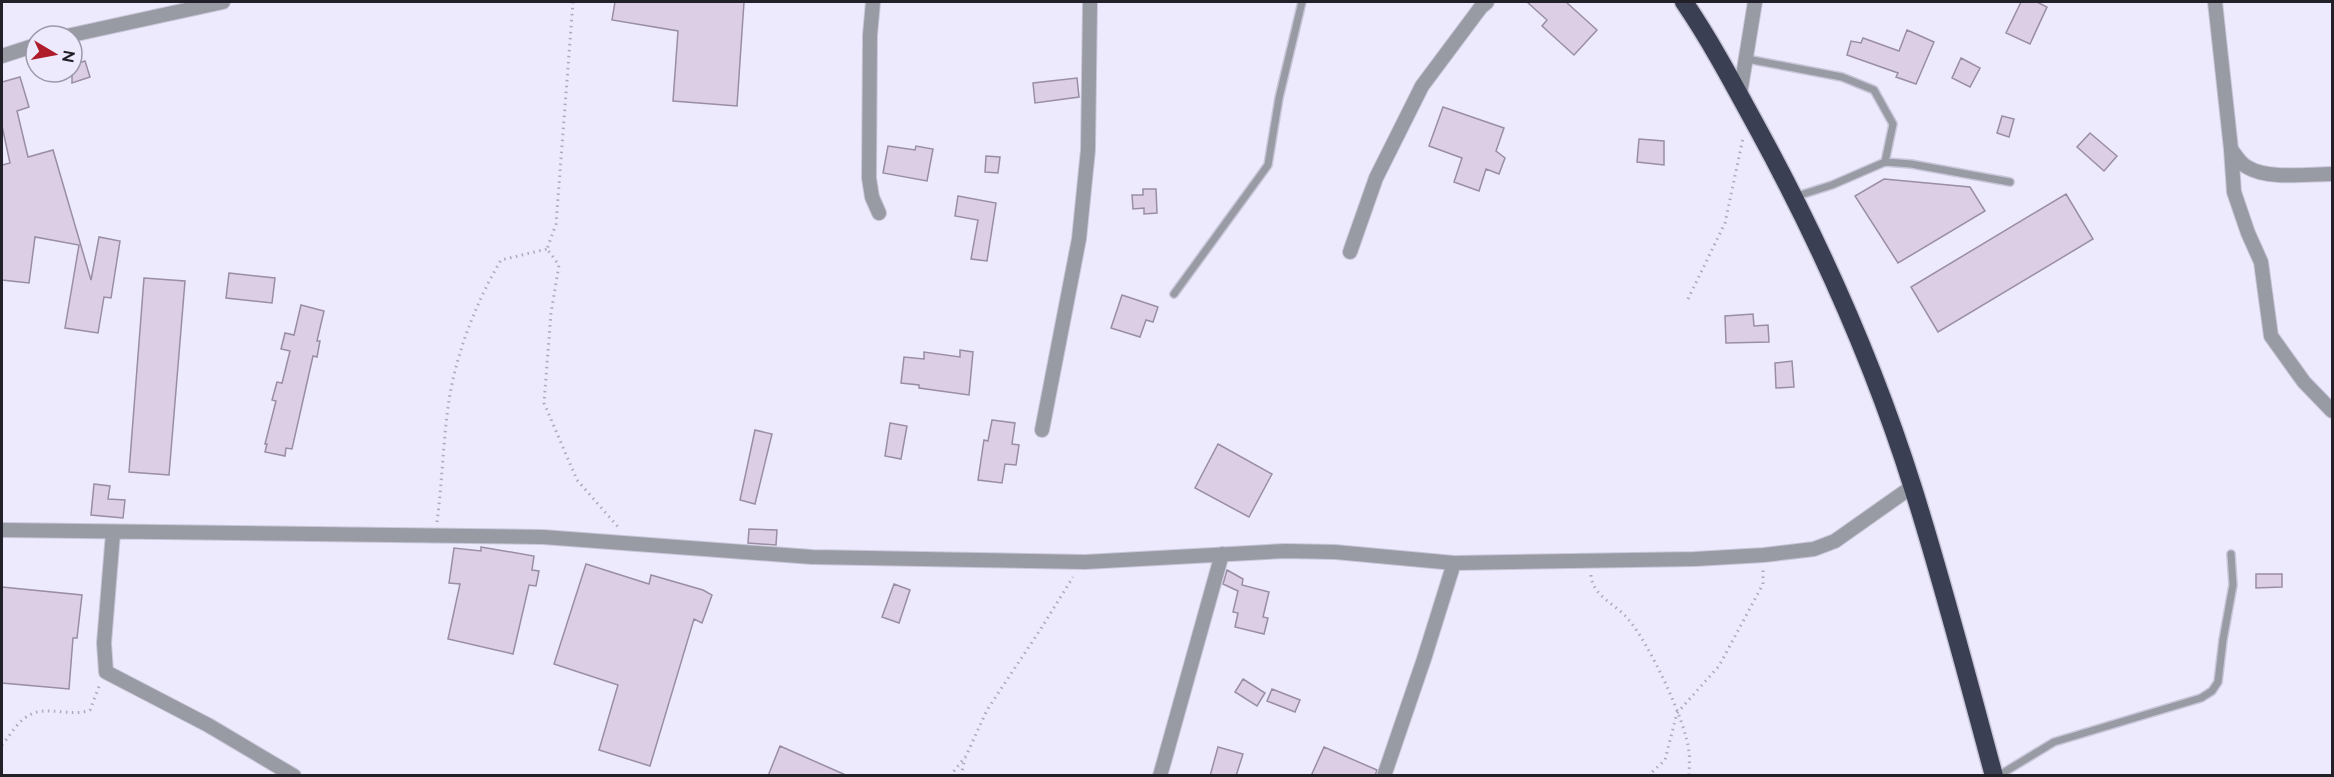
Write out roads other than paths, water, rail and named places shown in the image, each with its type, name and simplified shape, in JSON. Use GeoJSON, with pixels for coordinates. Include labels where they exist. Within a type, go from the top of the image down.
{"type":"FeatureCollection","features":[{"type":"Feature","properties":{"kind":"highway"},"geometry":{"type":"LineString","coordinates":[[1684,2],[1740,94],[1794,197],[1860,341],[1913,486],[1996,776]]}},
{"type":"Feature","properties":{"kind":"street"},"geometry":{"type":"LineString","coordinates":[[84,32],[223,2]]}},
{"type":"Feature","properties":{"kind":"street"},"geometry":{"type":"LineString","coordinates":[[873,2],[870,35],[869,178],[872,197],[879,213]]}},
{"type":"Feature","properties":{"kind":"street"},"geometry":{"type":"LineString","coordinates":[[1042,430],[1079,239],[1088,150],[1090,2]]}},
{"type":"Feature","properties":{"kind":"street"},"geometry":{"type":"LineString","coordinates":[[1350,252],[1376,178],[1422,87],[1447,50],[1487,2]]}},
{"type":"Feature","properties":{"kind":"street"},"geometry":{"type":"LineString","coordinates":[[1740,94],[1755,2]]}},
{"type":"Feature","properties":{"kind":"street"},"geometry":{"type":"LineString","coordinates":[[2215,2],[2234,192],[2261,262],[2271,336],[2304,382],[2332,411]]}},
{"type":"Feature","properties":{"kind":"street"},"geometry":{"type":"LineString","coordinates":[[2,56],[24,49]]}},
{"type":"Feature","properties":{"kind":"street"},"geometry":{"type":"LineString","coordinates":[[2231,149],[2247,167],[2268,174],[2332,174]]}},
{"type":"Feature","properties":{"kind":"street"},"geometry":{"type":"LineString","coordinates":[[2,530],[543,537],[812,558],[1085,562],[1285,551],[1335,552],[1454,562],[1695,559],[1814,549],[1835,541],[1913,486]]}},
{"type":"Feature","properties":{"kind":"street"},"geometry":{"type":"LineString","coordinates":[[113,533],[104,643],[106,672],[208,725],[294,776]]}},
{"type":"Feature","properties":{"kind":"street"},"geometry":{"type":"LineString","coordinates":[[1160,776],[1222,554]]}},
{"type":"Feature","properties":{"kind":"street"},"geometry":{"type":"LineString","coordinates":[[1384,776],[1424,660],[1454,562]]}},
{"type":"Feature","properties":{"kind":"lane"},"geometry":{"type":"LineString","coordinates":[[1174,294],[1268,165],[1279,98],[1302,2]]}},
{"type":"Feature","properties":{"kind":"lane"},"geometry":{"type":"LineString","coordinates":[[1747,59],[1842,76],[1874,90],[1893,124],[1886,162]]}},
{"type":"Feature","properties":{"kind":"lane"},"geometry":{"type":"LineString","coordinates":[[1794,197],[1832,185],[1886,162],[1911,164],[2010,182]]}},
{"type":"Feature","properties":{"kind":"lane"},"geometry":{"type":"LineString","coordinates":[[1996,776],[2054,742],[2201,698],[2212,691],[2218,682],[2233,585],[2231,554]]}}]}
